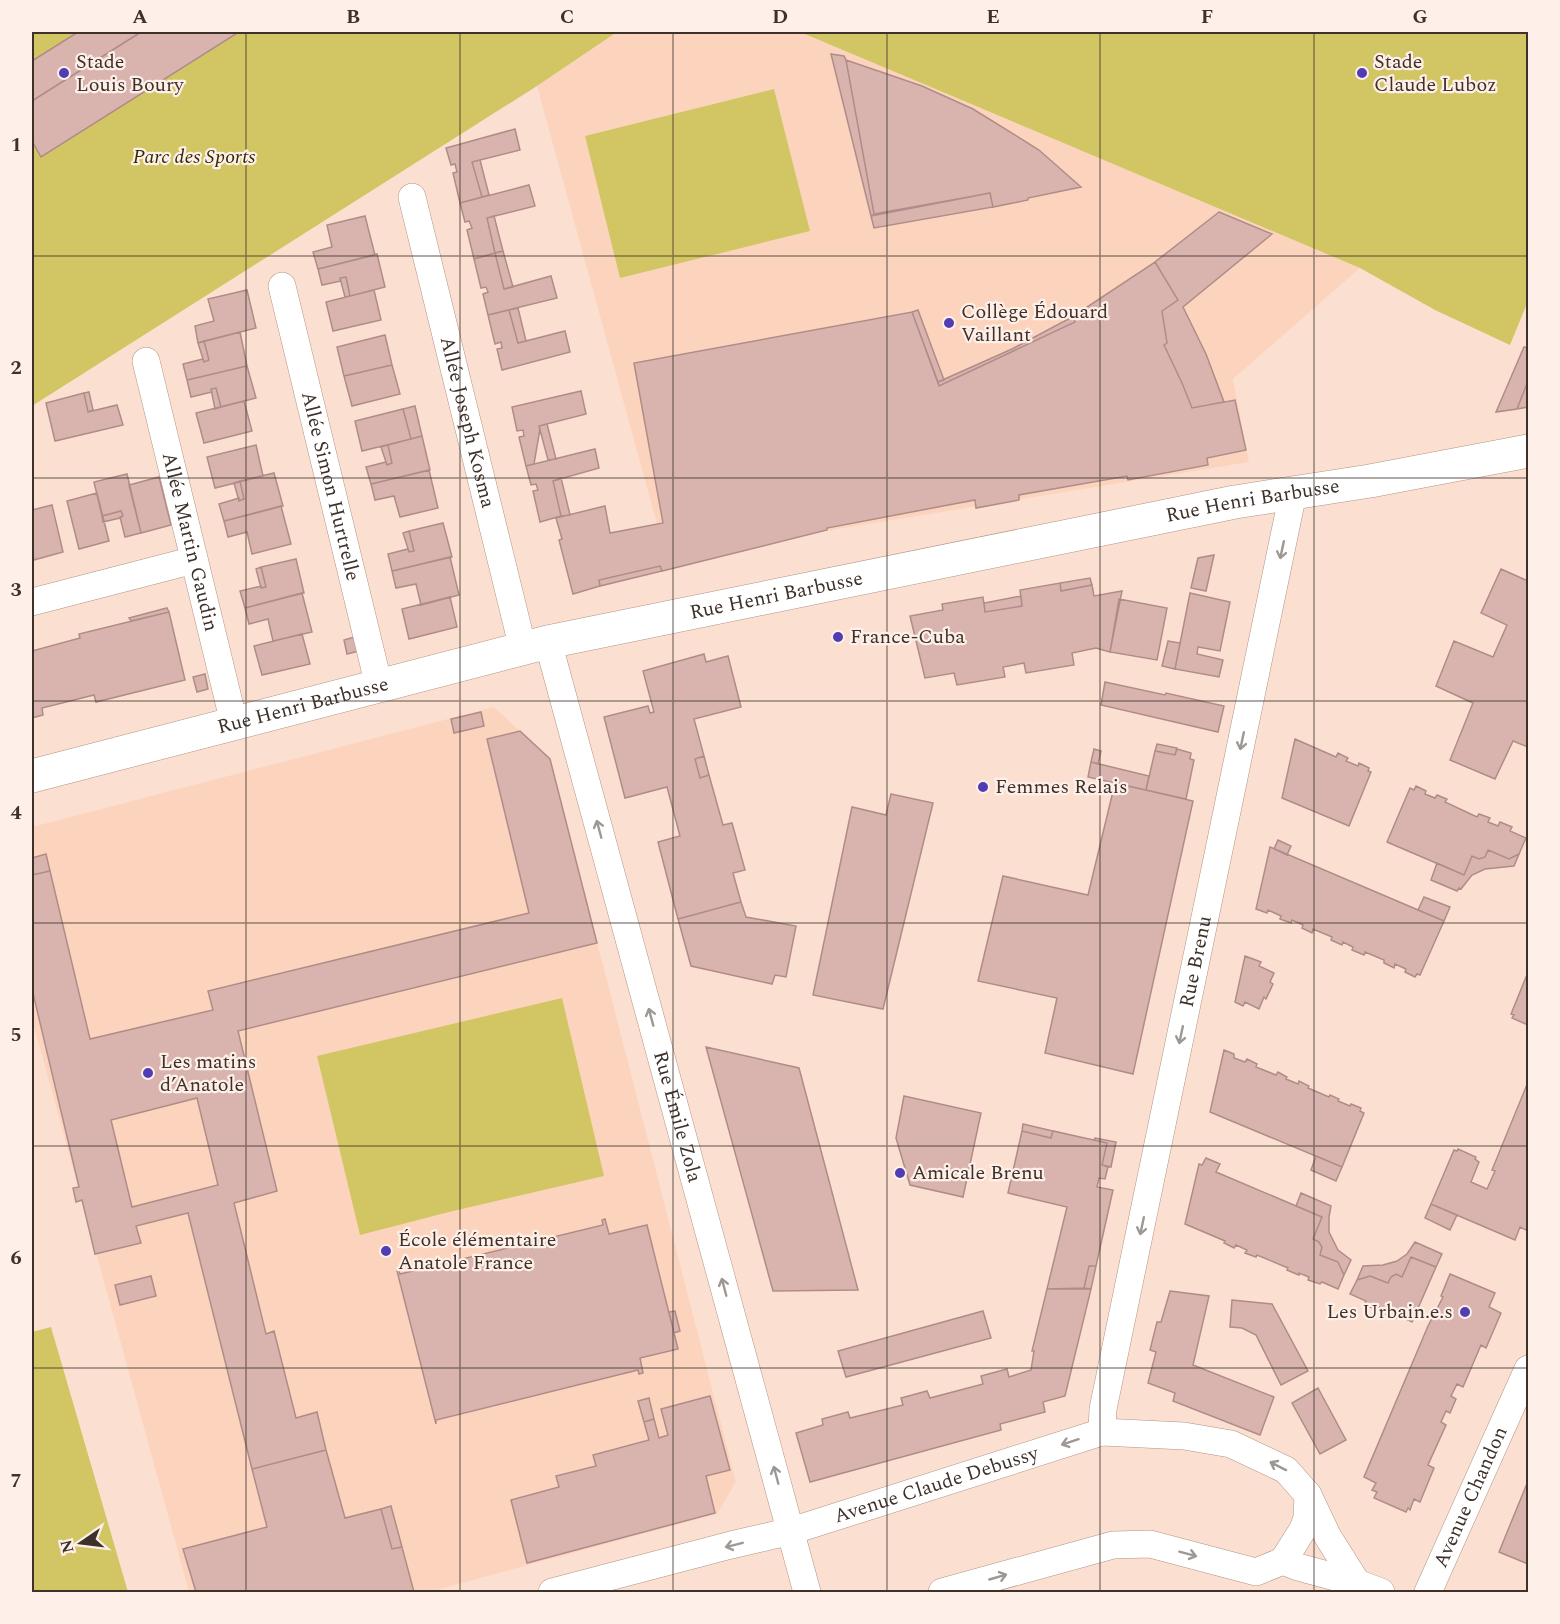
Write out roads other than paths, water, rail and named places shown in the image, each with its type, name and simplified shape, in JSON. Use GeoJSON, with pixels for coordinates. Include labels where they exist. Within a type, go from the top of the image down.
{"type":"FeatureCollection","features":[{"type":"Feature","properties":{"kind":"street","name":"Allée Joseph Kosma"},"geometry":{"type":"LineString","coordinates":[[412,197],[535,645]]}},
{"type":"Feature","properties":{"kind":"street","name":"Allée Simon Hurtrelle"},"geometry":{"type":"LineString","coordinates":[[282,285],[379,686]]}},
{"type":"Feature","properties":{"kind":"street","name":"Allée Martin Gaudin"},"geometry":{"type":"LineString","coordinates":[[146,361],[234,723]]}},
{"type":"Feature","properties":{"kind":"street","name":"Rue Henri Barbusse"},"geometry":{"type":"LineString","coordinates":[[32,776],[535,645],[1224,504],[1370,481],[1528,451]]}},
{"type":"Feature","properties":{"kind":"street","name":"Rue Brenu"},"geometry":{"type":"LineString","coordinates":[[1102,1432],[1103,1409],[1293,493]]}},
{"type":"Feature","properties":{"kind":"street"},"geometry":{"type":"LineString","coordinates":[[32,602],[194,560]]}},
{"type":"Feature","properties":{"kind":"street","name":"Rue Émile Zola"},"geometry":{"type":"LineString","coordinates":[[535,645],[807,1593]]}},
{"type":"Feature","properties":{"kind":"street","name":"Avenue Chandon"},"geometry":{"type":"LineString","coordinates":[[1428,1593],[1528,1369]]}},
{"type":"Feature","properties":{"kind":"street","name":"Avenue Claude Debussy"},"geometry":{"type":"LineString","coordinates":[[552,1593],[791,1531],[1102,1432],[1184,1436],[1232,1444],[1286,1470],[1308,1495],[1328,1537],[1369,1588]]}},
{"type":"Feature","properties":{"kind":"street"},"geometry":{"type":"LineString","coordinates":[[942,1593],[1113,1545],[1150,1544],[1256,1572],[1282,1561],[1303,1529],[1307,1518],[1308,1495]]}},
{"type":"Feature","properties":{"kind":"street","name":"Avenue Claude Debussy"},"geometry":{"type":"LineString","coordinates":[[1282,1561],[1369,1588]]}},
{"type":"Feature","properties":{"kind":"place","name":"Stade Louis Boury"},"geometry":{"type":"Point","coordinates":[64,73]}},
{"type":"Feature","properties":{"kind":"place","name":"Stade Claude Luboz"},"geometry":{"type":"Point","coordinates":[1362,73]}},
{"type":"Feature","properties":{"kind":"place","name":"Collège Édouard Vaillant"},"geometry":{"type":"Point","coordinates":[949,323]}},
{"type":"Feature","properties":{"kind":"place","name":"France-Cuba"},"geometry":{"type":"Point","coordinates":[838,637]}},
{"type":"Feature","properties":{"kind":"place","name":"Femmes Relais"},"geometry":{"type":"Point","coordinates":[983,787]}},
{"type":"Feature","properties":{"kind":"place","name":"Les matins d’Anatole"},"geometry":{"type":"Point","coordinates":[148,1073]}},
{"type":"Feature","properties":{"kind":"place","name":"Amicale Brenu"},"geometry":{"type":"Point","coordinates":[900,1173]}},
{"type":"Feature","properties":{"kind":"place","name":"École élémentaire Anatole France"},"geometry":{"type":"Point","coordinates":[386,1251]}},
{"type":"Feature","properties":{"kind":"place","name":"Les Urbain.e.s"},"geometry":{"type":"Point","coordinates":[1465,1312]}},
{"type":"Feature","properties":{"kind":"park label","name":"Parc des Sports"},"geometry":{"type":"Point","coordinates":[194,157]}}]}
